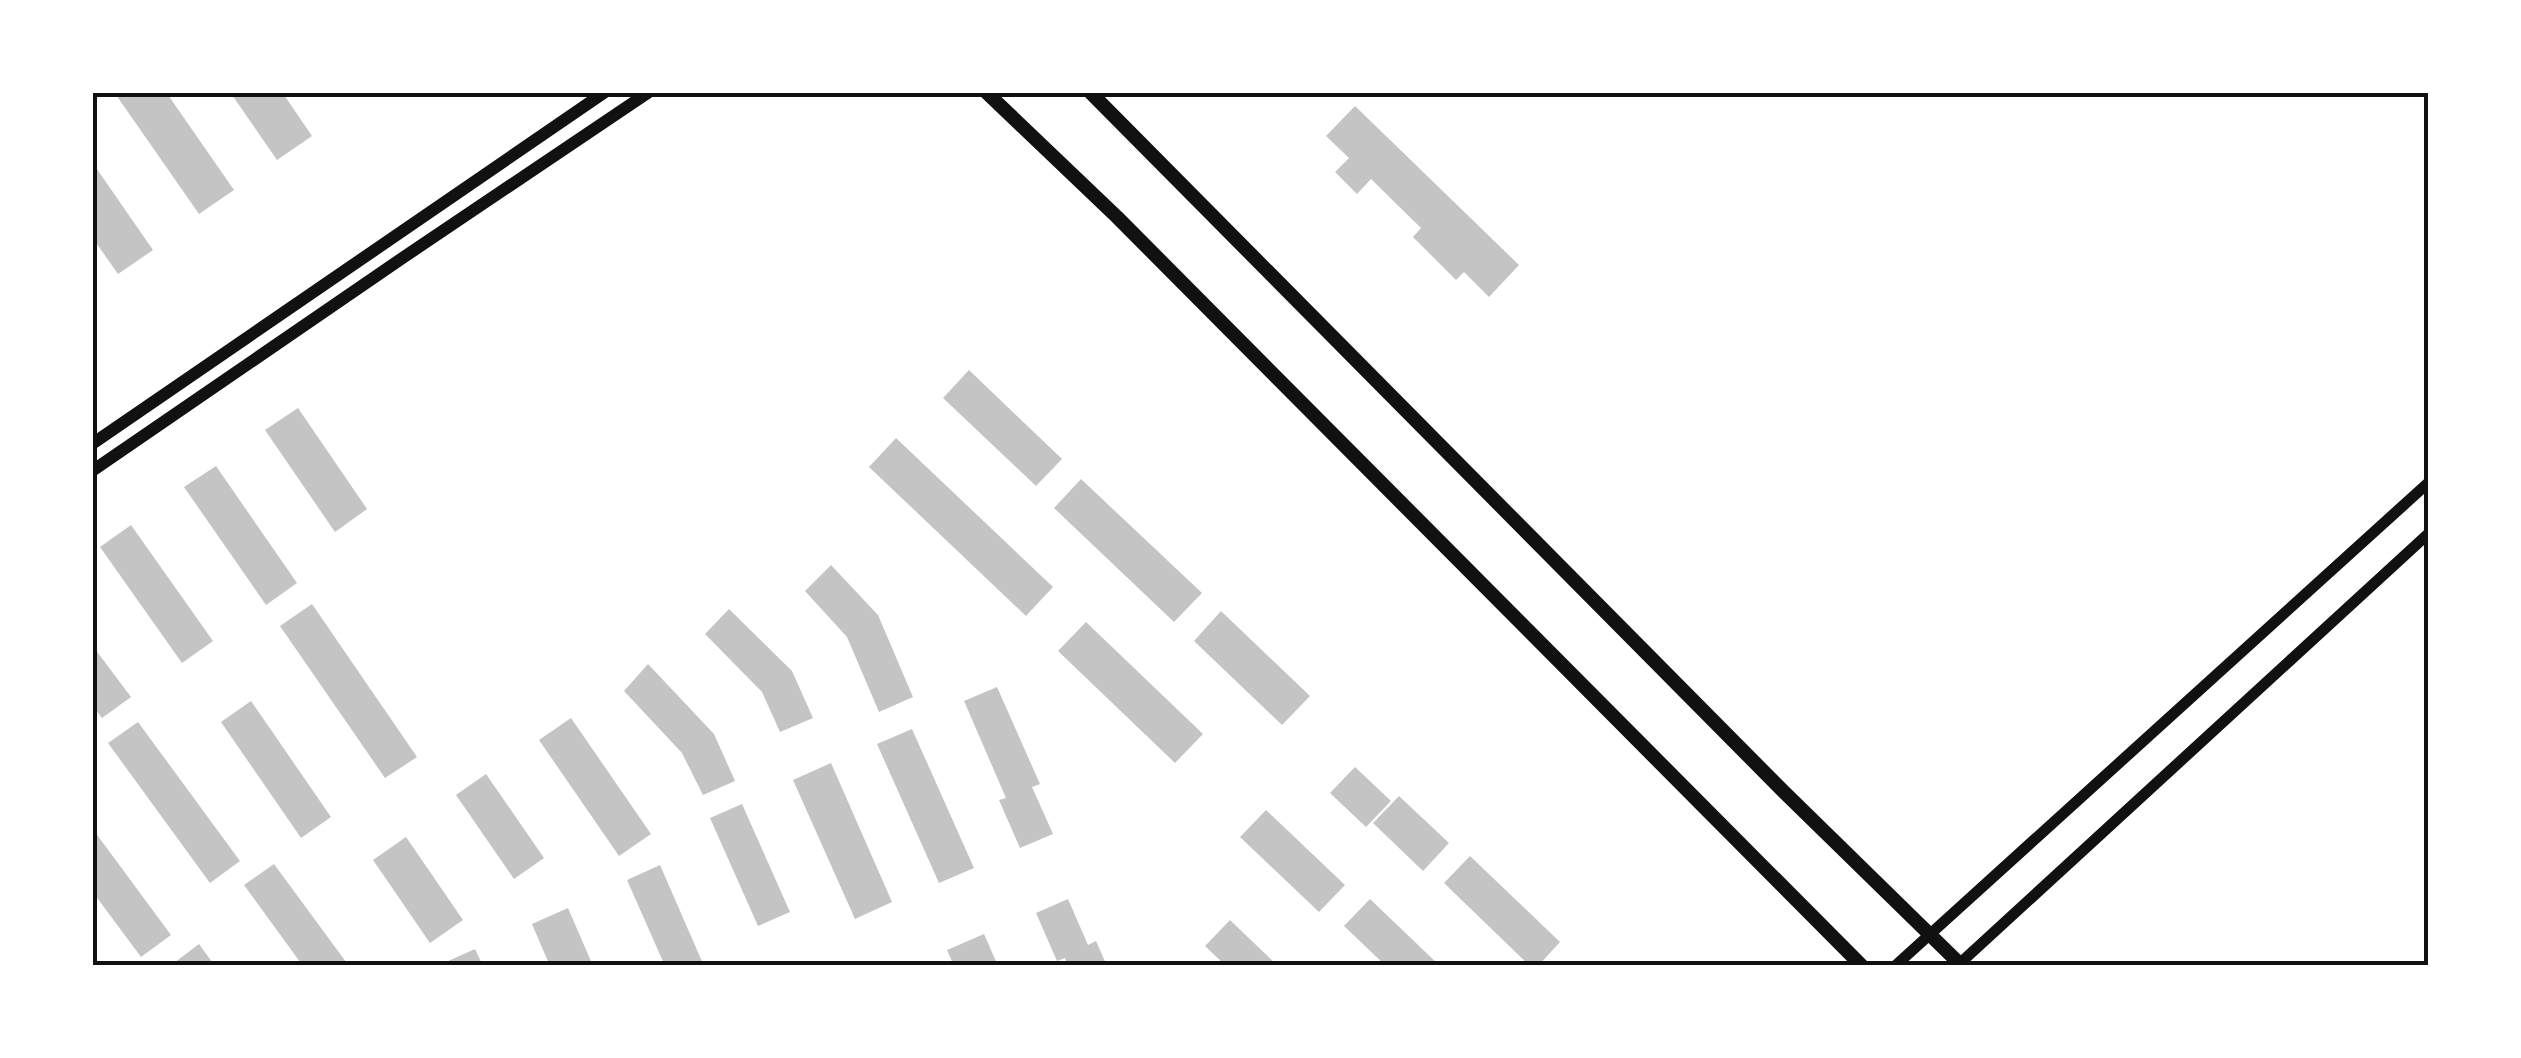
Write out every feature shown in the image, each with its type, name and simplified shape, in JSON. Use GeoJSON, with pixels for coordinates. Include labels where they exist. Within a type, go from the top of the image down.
{"type":"FeatureCollection","features":[{"type":"Feature","properties":{"kind":"main road"},"geometry":{"type":"LineString","coordinates":[[92,444],[605,92]]}},
{"type":"Feature","properties":{"kind":"main road"},"geometry":{"type":"LineString","coordinates":[[92,471],[649,92]]}},
{"type":"Feature","properties":{"kind":"main road"},"geometry":{"type":"LineString","coordinates":[[986,92],[1117,217],[1862,966]]}},
{"type":"Feature","properties":{"kind":"main road"},"geometry":{"type":"LineString","coordinates":[[1090,92],[1960,965]]}},
{"type":"Feature","properties":{"kind":"street"},"geometry":{"type":"LineString","coordinates":[[1895,966],[2428,483]]}},
{"type":"Feature","properties":{"kind":"street"},"geometry":{"type":"LineString","coordinates":[[1960,965],[2428,534]]}},
{"type":"Feature","properties":{"kind":"building"},"geometry":{"type":"Polygon","coordinates":[[[114,92],[166,92],[234,190],[199,214],[114,92]]]}},
{"type":"Feature","properties":{"kind":"building"},"geometry":{"type":"Polygon","coordinates":[[[230,92],[282,92],[312,136],[277,160],[230,92]]]}},
{"type":"Feature","properties":{"kind":"building"},"geometry":{"type":"Polygon","coordinates":[[[1355,106],[1519,265],[1489,297],[1464,272],[1456,280],[1413,237],[1421,228],[1371,179],[1357,194],[1335,172],[1349,158],[1326,136],[1355,106]]]}},
{"type":"Feature","properties":{"kind":"building"},"geometry":{"type":"Polygon","coordinates":[[[92,162],[153,250],[118,274],[92,237],[92,162]]]}},
{"type":"Feature","properties":{"kind":"building"},"geometry":{"type":"Polygon","coordinates":[[[969,370],[1062,459],[1036,486],[943,398],[969,370]]]}},
{"type":"Feature","properties":{"kind":"building"},"geometry":{"type":"Polygon","coordinates":[[[298,408],[367,509],[335,532],[265,430],[298,408]]]}},
{"type":"Feature","properties":{"kind":"building"},"geometry":{"type":"Polygon","coordinates":[[[896,438],[1053,587],[1026,616],[869,467],[896,438]]]}},
{"type":"Feature","properties":{"kind":"building"},"geometry":{"type":"Polygon","coordinates":[[[216,466],[297,583],[266,605],[184,487],[216,466]]]}},
{"type":"Feature","properties":{"kind":"building"},"geometry":{"type":"Polygon","coordinates":[[[1081,479],[1202,593],[1174,622],[1054,508],[1081,479]]]}},
{"type":"Feature","properties":{"kind":"building"},"geometry":{"type":"Polygon","coordinates":[[[131,525],[213,641],[182,663],[100,547],[131,525]]]}},
{"type":"Feature","properties":{"kind":"building"},"geometry":{"type":"Polygon","coordinates":[[[831,565],[878,615],[913,697],[879,712],[847,637],[805,591],[831,565]]]}},
{"type":"Feature","properties":{"kind":"building"},"geometry":{"type":"Polygon","coordinates":[[[312,604],[417,757],[385,778],[280,626],[312,604]]]}},
{"type":"Feature","properties":{"kind":"building"},"geometry":{"type":"Polygon","coordinates":[[[729,609],[792,671],[813,718],[780,732],[762,692],[705,634],[729,609]]]}},
{"type":"Feature","properties":{"kind":"building"},"geometry":{"type":"Polygon","coordinates":[[[1221,611],[1310,696],[1282,725],[1194,641],[1221,611]]]}},
{"type":"Feature","properties":{"kind":"building"},"geometry":{"type":"Polygon","coordinates":[[[1086,622],[1203,734],[1175,763],[1058,651],[1086,622]]]}},
{"type":"Feature","properties":{"kind":"building"},"geometry":{"type":"Polygon","coordinates":[[[92,645],[131,697],[102,718],[92,705],[92,645]]]}},
{"type":"Feature","properties":{"kind":"building"},"geometry":{"type":"Polygon","coordinates":[[[648,664],[714,734],[735,781],[703,795],[682,753],[624,691],[648,664]]]}},
{"type":"Feature","properties":{"kind":"building"},"geometry":{"type":"Polygon","coordinates":[[[997,687],[1040,784],[1032,787],[1053,834],[1020,848],[999,800],[1006,798],[964,701],[997,687]]]}},
{"type":"Feature","properties":{"kind":"building"},"geometry":{"type":"Polygon","coordinates":[[[251,701],[331,817],[301,838],[221,722],[251,701]]]}},
{"type":"Feature","properties":{"kind":"building"},"geometry":{"type":"Polygon","coordinates":[[[571,718],[651,834],[619,856],[539,740],[571,718]]]}},
{"type":"Feature","properties":{"kind":"building"},"geometry":{"type":"Polygon","coordinates":[[[138,722],[240,861],[210,883],[108,743],[138,722]]]}},
{"type":"Feature","properties":{"kind":"building"},"geometry":{"type":"Polygon","coordinates":[[[912,729],[974,868],[939,883],[877,744],[912,729]]]}},
{"type":"Feature","properties":{"kind":"building"},"geometry":{"type":"Polygon","coordinates":[[[831,763],[892,902],[855,919],[793,780],[831,763]]]}},
{"type":"Feature","properties":{"kind":"building"},"geometry":{"type":"Polygon","coordinates":[[[1355,767],[1391,801],[1366,827],[1330,793],[1355,767]]]}},
{"type":"Feature","properties":{"kind":"building"},"geometry":{"type":"Polygon","coordinates":[[[486,774],[544,858],[514,879],[456,795],[486,774]]]}},
{"type":"Feature","properties":{"kind":"building"},"geometry":{"type":"Polygon","coordinates":[[[1399,796],[1449,843],[1423,871],[1373,823],[1399,796]]]}},
{"type":"Feature","properties":{"kind":"building"},"geometry":{"type":"Polygon","coordinates":[[[742,804],[790,912],[758,926],[710,818],[742,804]]]}},
{"type":"Feature","properties":{"kind":"building"},"geometry":{"type":"Polygon","coordinates":[[[1266,810],[1345,885],[1319,912],[1240,837],[1266,810]]]}},
{"type":"Feature","properties":{"kind":"building"},"geometry":{"type":"Polygon","coordinates":[[[92,828],[171,935],[141,957],[92,891],[92,828]]]}},
{"type":"Feature","properties":{"kind":"building"},"geometry":{"type":"Polygon","coordinates":[[[406,837],[463,920],[430,943],[373,860],[406,837]]]}},
{"type":"Feature","properties":{"kind":"building"},"geometry":{"type":"Polygon","coordinates":[[[1470,856],[1560,942],[1538,966],[1530,966],[1444,883],[1470,856]]]}},
{"type":"Feature","properties":{"kind":"building"},"geometry":{"type":"Polygon","coordinates":[[[274,864],[349,966],[303,966],[244,885],[274,864]]]}},
{"type":"Feature","properties":{"kind":"building"},"geometry":{"type":"Polygon","coordinates":[[[660,865],[704,966],[665,966],[627,880],[660,865]]]}},
{"type":"Feature","properties":{"kind":"building"},"geometry":{"type":"Polygon","coordinates":[[[1068,899],[1088,945],[1096,941],[1107,966],[1068,966],[1065,958],[1057,961],[1036,913],[1068,899]]]}},
{"type":"Feature","properties":{"kind":"building"},"geometry":{"type":"Polygon","coordinates":[[[1370,899],[1440,966],[1386,966],[1344,926],[1370,899]]]}},
{"type":"Feature","properties":{"kind":"building"},"geometry":{"type":"Polygon","coordinates":[[[568,908],[593,966],[550,966],[532,924],[568,908]]]}},
{"type":"Feature","properties":{"kind":"building"},"geometry":{"type":"Polygon","coordinates":[[[1230,920],[1278,966],[1226,966],[1205,946],[1230,920]]]}},
{"type":"Feature","properties":{"kind":"building"},"geometry":{"type":"Polygon","coordinates":[[[984,934],[998,966],[954,966],[947,950],[984,934]]]}},
{"type":"Feature","properties":{"kind":"building"},"geometry":{"type":"Polygon","coordinates":[[[199,944],[215,966],[170,966],[199,944]]]}},
{"type":"Feature","properties":{"kind":"building"},"geometry":{"type":"Polygon","coordinates":[[[475,949],[483,966],[437,966],[475,949]]]}}]}
